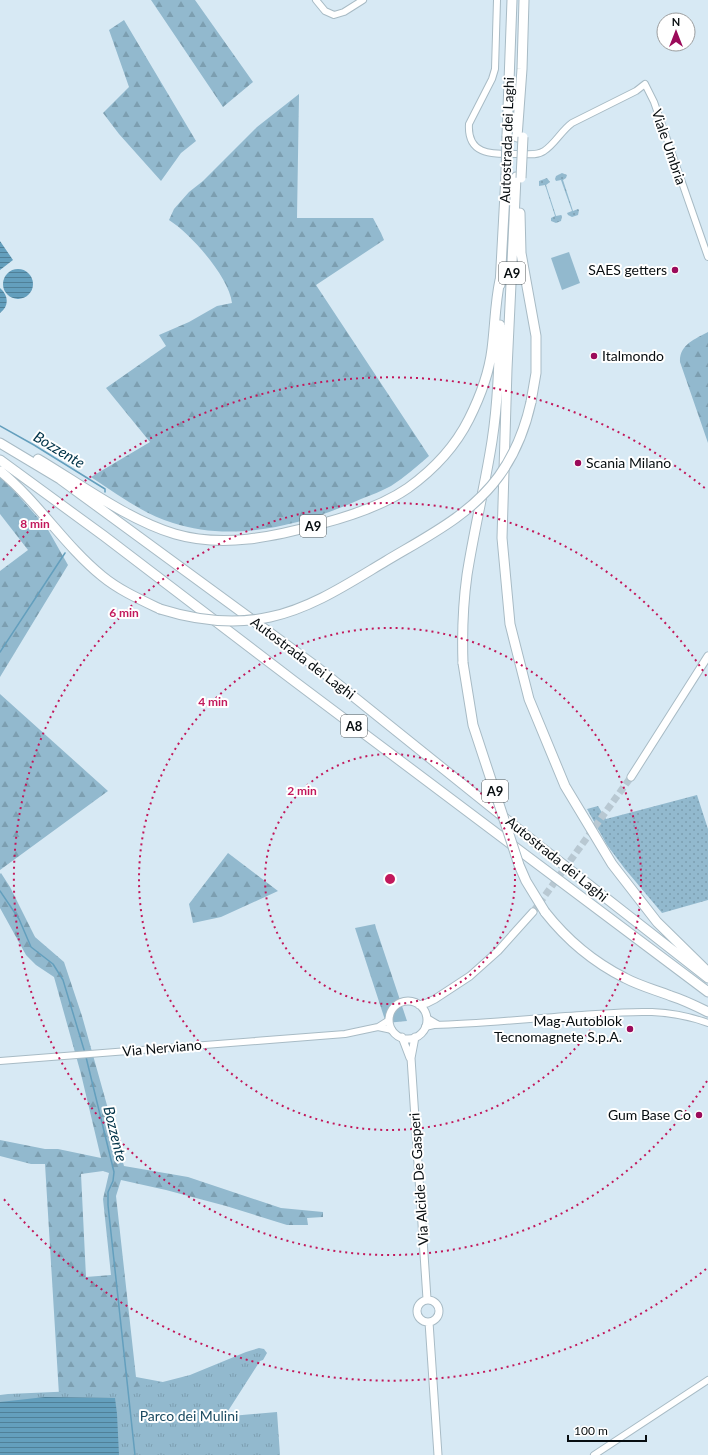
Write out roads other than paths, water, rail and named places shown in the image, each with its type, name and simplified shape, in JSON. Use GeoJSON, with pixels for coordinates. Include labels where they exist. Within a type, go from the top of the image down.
{"type":"FeatureCollection","features":[{"type":"Feature","properties":{"kind":"highway","name":"Autostrada dei Laghi"},"geometry":{"type":"LineString","coordinates":[[500,280],[506,175],[512,0]]}},
{"type":"Feature","properties":{"kind":"highway","name":"Autostrada dei Laghi"},"geometry":{"type":"LineString","coordinates":[[519,177],[524,0]]}},
{"type":"Feature","properties":{"kind":"highway","name":"A9"},"geometry":{"type":"LineString","coordinates":[[0,471],[11,480],[81,556],[102,576],[124,592],[160,609],[183,616],[212,620],[250,620],[284,613],[309,604],[330,594],[438,530],[466,510],[477,501],[499,477],[516,448],[523,432],[531,402],[536,373],[536,336],[521,253],[519,177]]}},
{"type":"Feature","properties":{"kind":"highway","name":"A9"},"geometry":{"type":"LineString","coordinates":[[519,177],[507,369],[502,538],[510,624],[528,699],[565,786],[612,864],[657,922],[708,973]]}},
{"type":"Feature","properties":{"kind":"highway","name":"A9"},"geometry":{"type":"LineString","coordinates":[[0,436],[96,495],[147,524],[176,534],[208,539],[257,539],[295,531],[335,520],[365,510],[388,500],[408,488],[429,471],[452,446],[469,420],[486,378],[492,351],[496,297],[500,280]]}},
{"type":"Feature","properties":{"kind":"highway","name":"A9"},"geometry":{"type":"LineString","coordinates":[[500,280],[497,408],[467,575],[462,627],[463,663],[473,724],[519,865],[526,880],[554,924],[582,951],[608,969],[643,986],[672,996],[708,1012]]}},
{"type":"Feature","properties":{"kind":"highway","name":"Autostrada dei Laghi"},"geometry":{"type":"LineString","coordinates":[[0,443],[60,479],[318,668],[531,839],[708,978]]}},
{"type":"Feature","properties":{"kind":"highway","name":"Autostrada dei Laghi"},"geometry":{"type":"LineString","coordinates":[[0,460],[104,536],[294,682],[708,992]]}},
{"type":"Feature","properties":{"kind":"main road"},"geometry":{"type":"LineString","coordinates":[[631,777],[707,658],[708,651]]}},
{"type":"Feature","properties":{"kind":"main road"},"geometry":{"type":"LineString","coordinates":[[419,1005],[435,999],[470,976],[498,951],[532,912]]}},
{"type":"Feature","properties":{"kind":"main road"},"geometry":{"type":"LineString","coordinates":[[426,1015],[419,1005],[410,1001],[401,1002],[391,1011],[389,1020],[392,1030],[402,1037],[415,1037],[421,1033],[425,1027],[426,1015],[435,999]]}},
{"type":"Feature","properties":{"kind":"main road","name":"Via Alcide De Gasperi"},"geometry":{"type":"LineString","coordinates":[[402,1037],[411,1058]]}},
{"type":"Feature","properties":{"kind":"main road","name":"Via Alcide De Gasperi"},"geometry":{"type":"LineString","coordinates":[[415,1037],[411,1058],[427,1299]]}},
{"type":"Feature","properties":{"kind":"main road"},"geometry":{"type":"LineString","coordinates":[[427,1299],[434,1301],[439,1309],[436,1318],[429,1322],[423,1321],[416,1314],[416,1309],[421,1301],[427,1299]]}},
{"type":"Feature","properties":{"kind":"main road"},"geometry":{"type":"LineString","coordinates":[[429,1322],[438,1455]]}},
{"type":"Feature","properties":{"kind":"street"},"geometry":{"type":"LineString","coordinates":[[316,0],[325,11],[334,15],[339,15],[363,0]]}},
{"type":"Feature","properties":{"kind":"street","name":"Viale Umbria"},"geometry":{"type":"LineString","coordinates":[[498,0],[496,62],[494,75],[469,124],[470,139],[474,145],[480,150],[493,154],[539,154],[551,146],[565,128],[572,123],[636,91],[645,84],[654,102],[708,257]]}},
{"type":"Feature","properties":{"kind":"street"},"geometry":{"type":"LineString","coordinates":[[425,1027],[625,1012],[665,1012],[692,1017],[708,1023]]}},
{"type":"Feature","properties":{"kind":"street"},"geometry":{"type":"LineString","coordinates":[[426,1015],[440,1025]]}},
{"type":"Feature","properties":{"kind":"street"},"geometry":{"type":"LineString","coordinates":[[378,1027],[389,1020]]}},
{"type":"Feature","properties":{"kind":"street"},"geometry":{"type":"LineString","coordinates":[[378,1027],[392,1030]]}},
{"type":"Feature","properties":{"kind":"street","name":"Via Nerviano"},"geometry":{"type":"LineString","coordinates":[[0,1061],[354,1033],[378,1027]]}},
{"type":"Feature","properties":{"kind":"street"},"geometry":{"type":"LineString","coordinates":[[594,1455],[708,1380]]}},
{"type":"Feature","properties":{"kind":"waterway","name":"Bozzente"},"geometry":{"type":"LineString","coordinates":[[0,426],[34,445],[105,489],[105,492]]}},
{"type":"Feature","properties":{"kind":"waterway","name":"Bozzente"},"geometry":{"type":"LineString","coordinates":[[0,652],[65,553]]}},
{"type":"Feature","properties":{"kind":"waterway","name":"Bozzente"},"geometry":{"type":"LineString","coordinates":[[0,891],[19,919],[31,947],[53,964],[63,980],[85,1053]]}},
{"type":"Feature","properties":{"kind":"waterway","name":"Bozzente"},"geometry":{"type":"LineString","coordinates":[[86,1057],[114,1172],[113,1181],[108,1192],[108,1205],[135,1455]]}},
{"type":"Feature","properties":{"kind":"tunnel"},"geometry":{"type":"LineString","coordinates":[[533,912],[631,777]]}},
{"type":"Feature","properties":{"kind":"place","name":"SAES getters"},"geometry":{"type":"Point","coordinates":[675,270]}},
{"type":"Feature","properties":{"kind":"place","name":"Italmondo"},"geometry":{"type":"Point","coordinates":[594,356]}},
{"type":"Feature","properties":{"kind":"place","name":"Scania Milano"},"geometry":{"type":"Point","coordinates":[578,463]}},
{"type":"Feature","properties":{"kind":"place","name":"Mag-Autoblok Tecnomagnete S.p.A."},"geometry":{"type":"Point","coordinates":[630,1029]}},
{"type":"Feature","properties":{"kind":"place","name":"Gum Base Co"},"geometry":{"type":"Point","coordinates":[699,1115]}},
{"type":"Feature","properties":{"kind":"park label","name":"Parco dei Mulini"},"geometry":{"type":"Point","coordinates":[189,1416]}}]}
